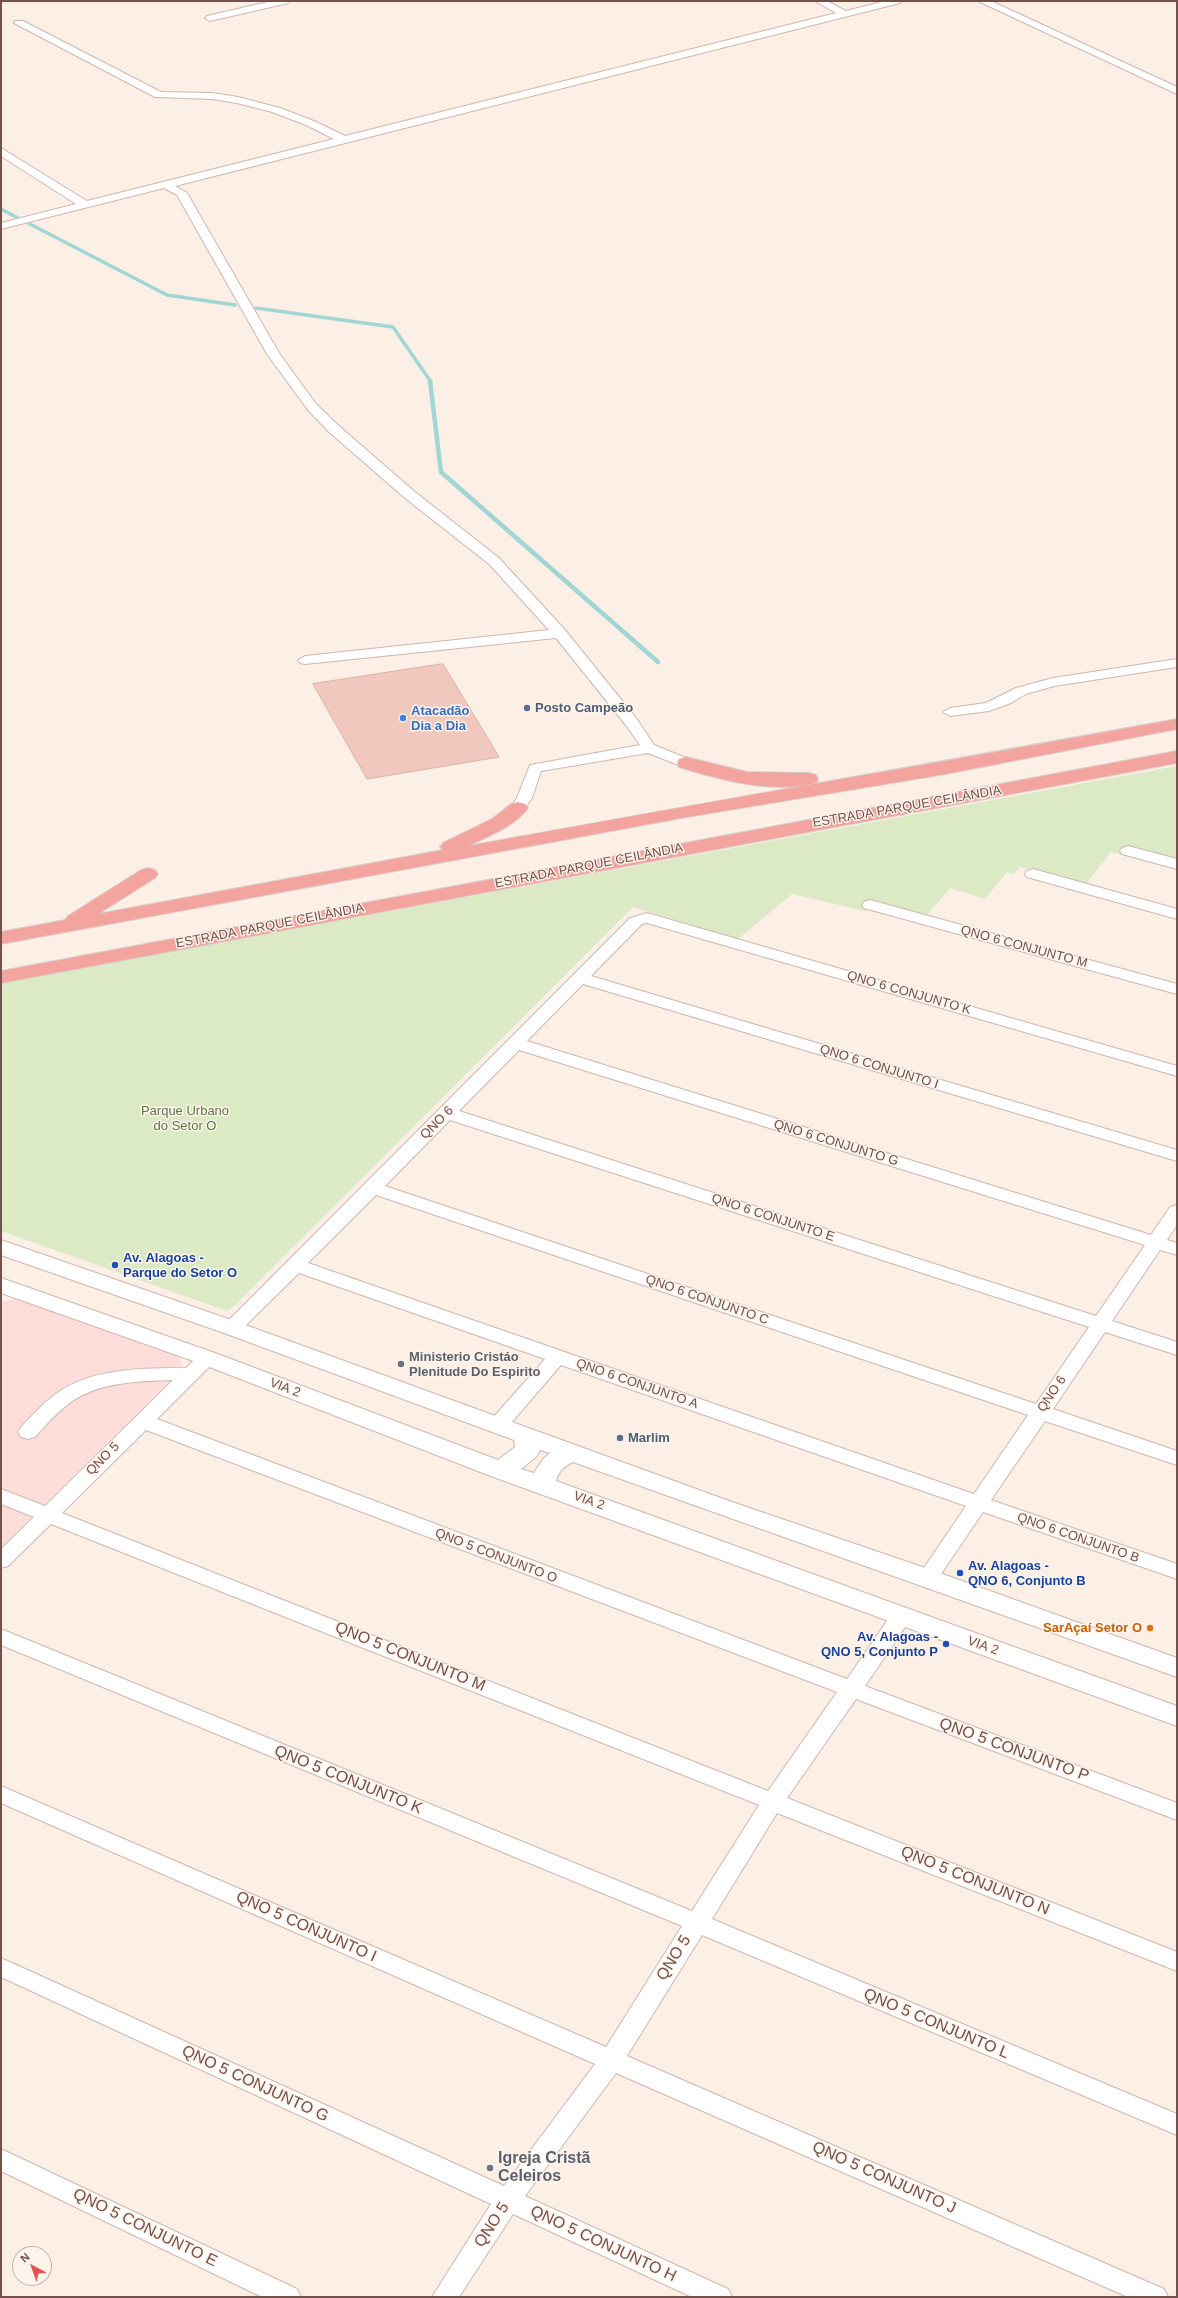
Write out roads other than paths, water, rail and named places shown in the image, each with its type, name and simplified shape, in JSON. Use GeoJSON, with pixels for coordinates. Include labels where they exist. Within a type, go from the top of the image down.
{"type":"FeatureCollection","features":[{"type":"Feature","properties":{"kind":"highway"},"geometry":{"type":"LineString","coordinates":[[1,938],[64,928],[687,811],[940,769],[1177,724]]}},
{"type":"Feature","properties":{"kind":"highway"},"geometry":{"type":"LineString","coordinates":[[686,764],[719,774],[750,779],[788,780],[829,777],[951,756],[1002,750],[1038,750]]}},
{"type":"Feature","properties":{"kind":"highway","name":"ESTRADA PARQUE CEILÂNDIA"},"geometry":{"type":"LineString","coordinates":[[1,977],[1177,757]]}},
{"type":"Feature","properties":{"kind":"highway"},"geometry":{"type":"LineString","coordinates":[[940,769],[933,780],[936,785],[965,796]]}},
{"type":"Feature","properties":{"kind":"highway"},"geometry":{"type":"LineString","coordinates":[[351,873],[451,847],[499,823],[518,808]]}},
{"type":"Feature","properties":{"kind":"highway"},"geometry":{"type":"LineString","coordinates":[[64,928],[148,874]]}},
{"type":"Feature","properties":{"kind":"main road"},"geometry":{"type":"LineString","coordinates":[[1,1247],[232,1328],[498,1425],[526,1438],[723,1508],[928,1578],[1177,1668]]}},
{"type":"Feature","properties":{"kind":"main road","name":"VIA 2"},"geometry":{"type":"LineString","coordinates":[[2,1287],[198,1366],[543,1484],[901,1617],[1177,1716]]}},
{"type":"Feature","properties":{"kind":"main road"},"geometry":{"type":"LineString","coordinates":[[497,1469],[508,1466],[528,1450],[526,1438]]}},
{"type":"Feature","properties":{"kind":"main road"},"geometry":{"type":"LineString","coordinates":[[543,1484],[548,1467],[559,1458],[571,1453]]}},
{"type":"Feature","properties":{"kind":"street"},"geometry":{"type":"LineString","coordinates":[[210,18],[285,1]]}},
{"type":"Feature","properties":{"kind":"street"},"geometry":{"type":"LineString","coordinates":[[820,1],[845,14]]}},
{"type":"Feature","properties":{"kind":"street"},"geometry":{"type":"LineString","coordinates":[[1,226],[896,1]]}},
{"type":"Feature","properties":{"kind":"street"},"geometry":{"type":"LineString","coordinates":[[982,1],[1177,91]]}},
{"type":"Feature","properties":{"kind":"street"},"geometry":{"type":"LineString","coordinates":[[19,22],[159,95],[212,96],[238,100],[276,110],[310,123],[344,140]]}},
{"type":"Feature","properties":{"kind":"street"},"geometry":{"type":"LineString","coordinates":[[1,151],[84,205]]}},
{"type":"Feature","properties":{"kind":"street"},"geometry":{"type":"LineString","coordinates":[[166,185],[181,193],[273,354],[312,407],[334,429],[410,495],[494,561],[560,634],[630,721],[649,748],[686,764]]}},
{"type":"Feature","properties":{"kind":"street"},"geometry":{"type":"LineString","coordinates":[[305,660],[560,634]]}},
{"type":"Feature","properties":{"kind":"street"},"geometry":{"type":"LineString","coordinates":[[950,712],[989,707],[1006,700],[1021,691],[1053,682],[1177,663]]}},
{"type":"Feature","properties":{"kind":"street"},"geometry":{"type":"LineString","coordinates":[[518,808],[528,795],[530,781],[535,768],[649,748]]}},
{"type":"Feature","properties":{"kind":"street"},"geometry":{"type":"LineString","coordinates":[[1128,851],[1177,864]]}},
{"type":"Feature","properties":{"kind":"street"},"geometry":{"type":"LineString","coordinates":[[1033,874],[1177,914]]}},
{"type":"Feature","properties":{"kind":"street","name":"QNO 6 CONJUNTO M"},"geometry":{"type":"LineString","coordinates":[[870,905],[1177,989]]}},
{"type":"Feature","properties":{"kind":"street","name":"QNO 6"},"geometry":{"type":"LineString","coordinates":[[232,1328],[516,1044],[636,921],[642,918]]}},
{"type":"Feature","properties":{"kind":"street","name":"QNO 6 CONJUNTO K"},"geometry":{"type":"LineString","coordinates":[[642,918],[653,919],[1177,1071]]}},
{"type":"Feature","properties":{"kind":"street","name":"QNO 6 CONJUNTO I"},"geometry":{"type":"LineString","coordinates":[[580,978],[1177,1156]]}},
{"type":"Feature","properties":{"kind":"street","name":"QNO 6 CONJUNTO G"},"geometry":{"type":"LineString","coordinates":[[516,1044],[1177,1249]]}},
{"type":"Feature","properties":{"kind":"street","name":"QNO 6 CONJUNTO E"},"geometry":{"type":"LineString","coordinates":[[446,1113],[1177,1349]]}},
{"type":"Feature","properties":{"kind":"street","name":"QNO 6 CONJUNTO C"},"geometry":{"type":"LineString","coordinates":[[373,1188],[1177,1458]]}},
{"type":"Feature","properties":{"kind":"street","name":"QNO 6"},"geometry":{"type":"LineString","coordinates":[[928,1578],[1177,1211]]}},
{"type":"Feature","properties":{"kind":"street","name":"QNO 6 CONJUNTO A"},"geometry":{"type":"LineString","coordinates":[[295,1265],[979,1503]]}},
{"type":"Feature","properties":{"kind":"street"},"geometry":{"type":"LineString","coordinates":[[498,1425],[558,1356]]}},
{"type":"Feature","properties":{"kind":"street"},"geometry":{"type":"LineString","coordinates":[[28,1432],[68,1395],[98,1383],[160,1374],[198,1366]]}},
{"type":"Feature","properties":{"kind":"street","name":"QNO 5"},"geometry":{"type":"LineString","coordinates":[[1,1561],[198,1366]]}},
{"type":"Feature","properties":{"kind":"street","name":"QNO 5 CONJUNTO O"},"geometry":{"type":"LineString","coordinates":[[142,1421],[851,1690]]}},
{"type":"Feature","properties":{"kind":"street","name":"QNO 5 CONJUNTO M"},"geometry":{"type":"LineString","coordinates":[[1,1496],[773,1800]]}},
{"type":"Feature","properties":{"kind":"street","name":"QNO 6 CONJUNTO B"},"geometry":{"type":"LineString","coordinates":[[979,1503],[1177,1572]]}},
{"type":"Feature","properties":{"kind":"street","name":"QNO 5"},"geometry":{"type":"LineString","coordinates":[[445,2297],[508,2200],[612,2060],[696,1922],[773,1800],[901,1617]]}},
{"type":"Feature","properties":{"kind":"street","name":"QNO 5 CONJUNTO K"},"geometry":{"type":"LineString","coordinates":[[1,1637],[696,1922]]}},
{"type":"Feature","properties":{"kind":"street","name":"QNO 5 CONJUNTO P"},"geometry":{"type":"LineString","coordinates":[[851,1690],[1177,1812]]}},
{"type":"Feature","properties":{"kind":"street","name":"QNO 5 CONJUNTO I"},"geometry":{"type":"LineString","coordinates":[[1,1794],[612,2060]]}},
{"type":"Feature","properties":{"kind":"street","name":"QNO 5 CONJUNTO N"},"geometry":{"type":"LineString","coordinates":[[773,1800],[1177,1962]]}},
{"type":"Feature","properties":{"kind":"street","name":"QNO 5 CONJUNTO L"},"geometry":{"type":"LineString","coordinates":[[696,1922],[1177,2125]]}},
{"type":"Feature","properties":{"kind":"street","name":"QNO 5 CONJUNTO G"},"geometry":{"type":"LineString","coordinates":[[1,1967],[508,2200]]}},
{"type":"Feature","properties":{"kind":"street","name":"QNO 5 CONJUNTO J"},"geometry":{"type":"LineString","coordinates":[[612,2060],[1156,2297]]}},
{"type":"Feature","properties":{"kind":"street","name":"QNO 5 CONJUNTO E"},"geometry":{"type":"LineString","coordinates":[[1,2159],[288,2297]]}},
{"type":"Feature","properties":{"kind":"street","name":"QNO 5 CONJUNTO H"},"geometry":{"type":"LineString","coordinates":[[508,2200],[719,2297]]}},
{"type":"Feature","properties":{"kind":"waterway"},"geometry":{"type":"LineString","coordinates":[[1,209],[18,218]]}},
{"type":"Feature","properties":{"kind":"waterway"},"geometry":{"type":"LineString","coordinates":[[28,223],[167,295],[235,305]]}},
{"type":"Feature","properties":{"kind":"waterway"},"geometry":{"type":"LineString","coordinates":[[256,308],[393,327],[431,382]]}},
{"type":"Feature","properties":{"kind":"waterway"},"geometry":{"type":"LineString","coordinates":[[430,381],[441,472],[658,662]]}},
{"type":"Feature","properties":{"kind":"place","name":"Posto Campeão"},"geometry":{"type":"Point","coordinates":[527,708]}},
{"type":"Feature","properties":{"kind":"place","name":"Atacadão Dia a Dia"},"geometry":{"type":"Point","coordinates":[403,718]}},
{"type":"Feature","properties":{"kind":"place","name":"Av. Alagoas - Parque do Setor O"},"geometry":{"type":"Point","coordinates":[115,1265]}},
{"type":"Feature","properties":{"kind":"place","name":"Ministerio Cristáo Plenitude Do Espirito"},"geometry":{"type":"Point","coordinates":[401,1364]}},
{"type":"Feature","properties":{"kind":"place","name":"Marlim"},"geometry":{"type":"Point","coordinates":[620,1438]}},
{"type":"Feature","properties":{"kind":"place","name":"Av. Alagoas - QNO 6, Conjunto B"},"geometry":{"type":"Point","coordinates":[960,1573]}},
{"type":"Feature","properties":{"kind":"place","name":"SarAçaí Setor O"},"geometry":{"type":"Point","coordinates":[1150,1628]}},
{"type":"Feature","properties":{"kind":"place","name":"Av. Alagoas - QNO 5, Conjunto P"},"geometry":{"type":"Point","coordinates":[946,1644]}},
{"type":"Feature","properties":{"kind":"place","name":"Igreja Cristã Celeiros"},"geometry":{"type":"Point","coordinates":[490,2168]}},
{"type":"Feature","properties":{"kind":"park label","name":"Parque Urbano do Setor O"},"geometry":{"type":"Point","coordinates":[185,1118]}}]}
